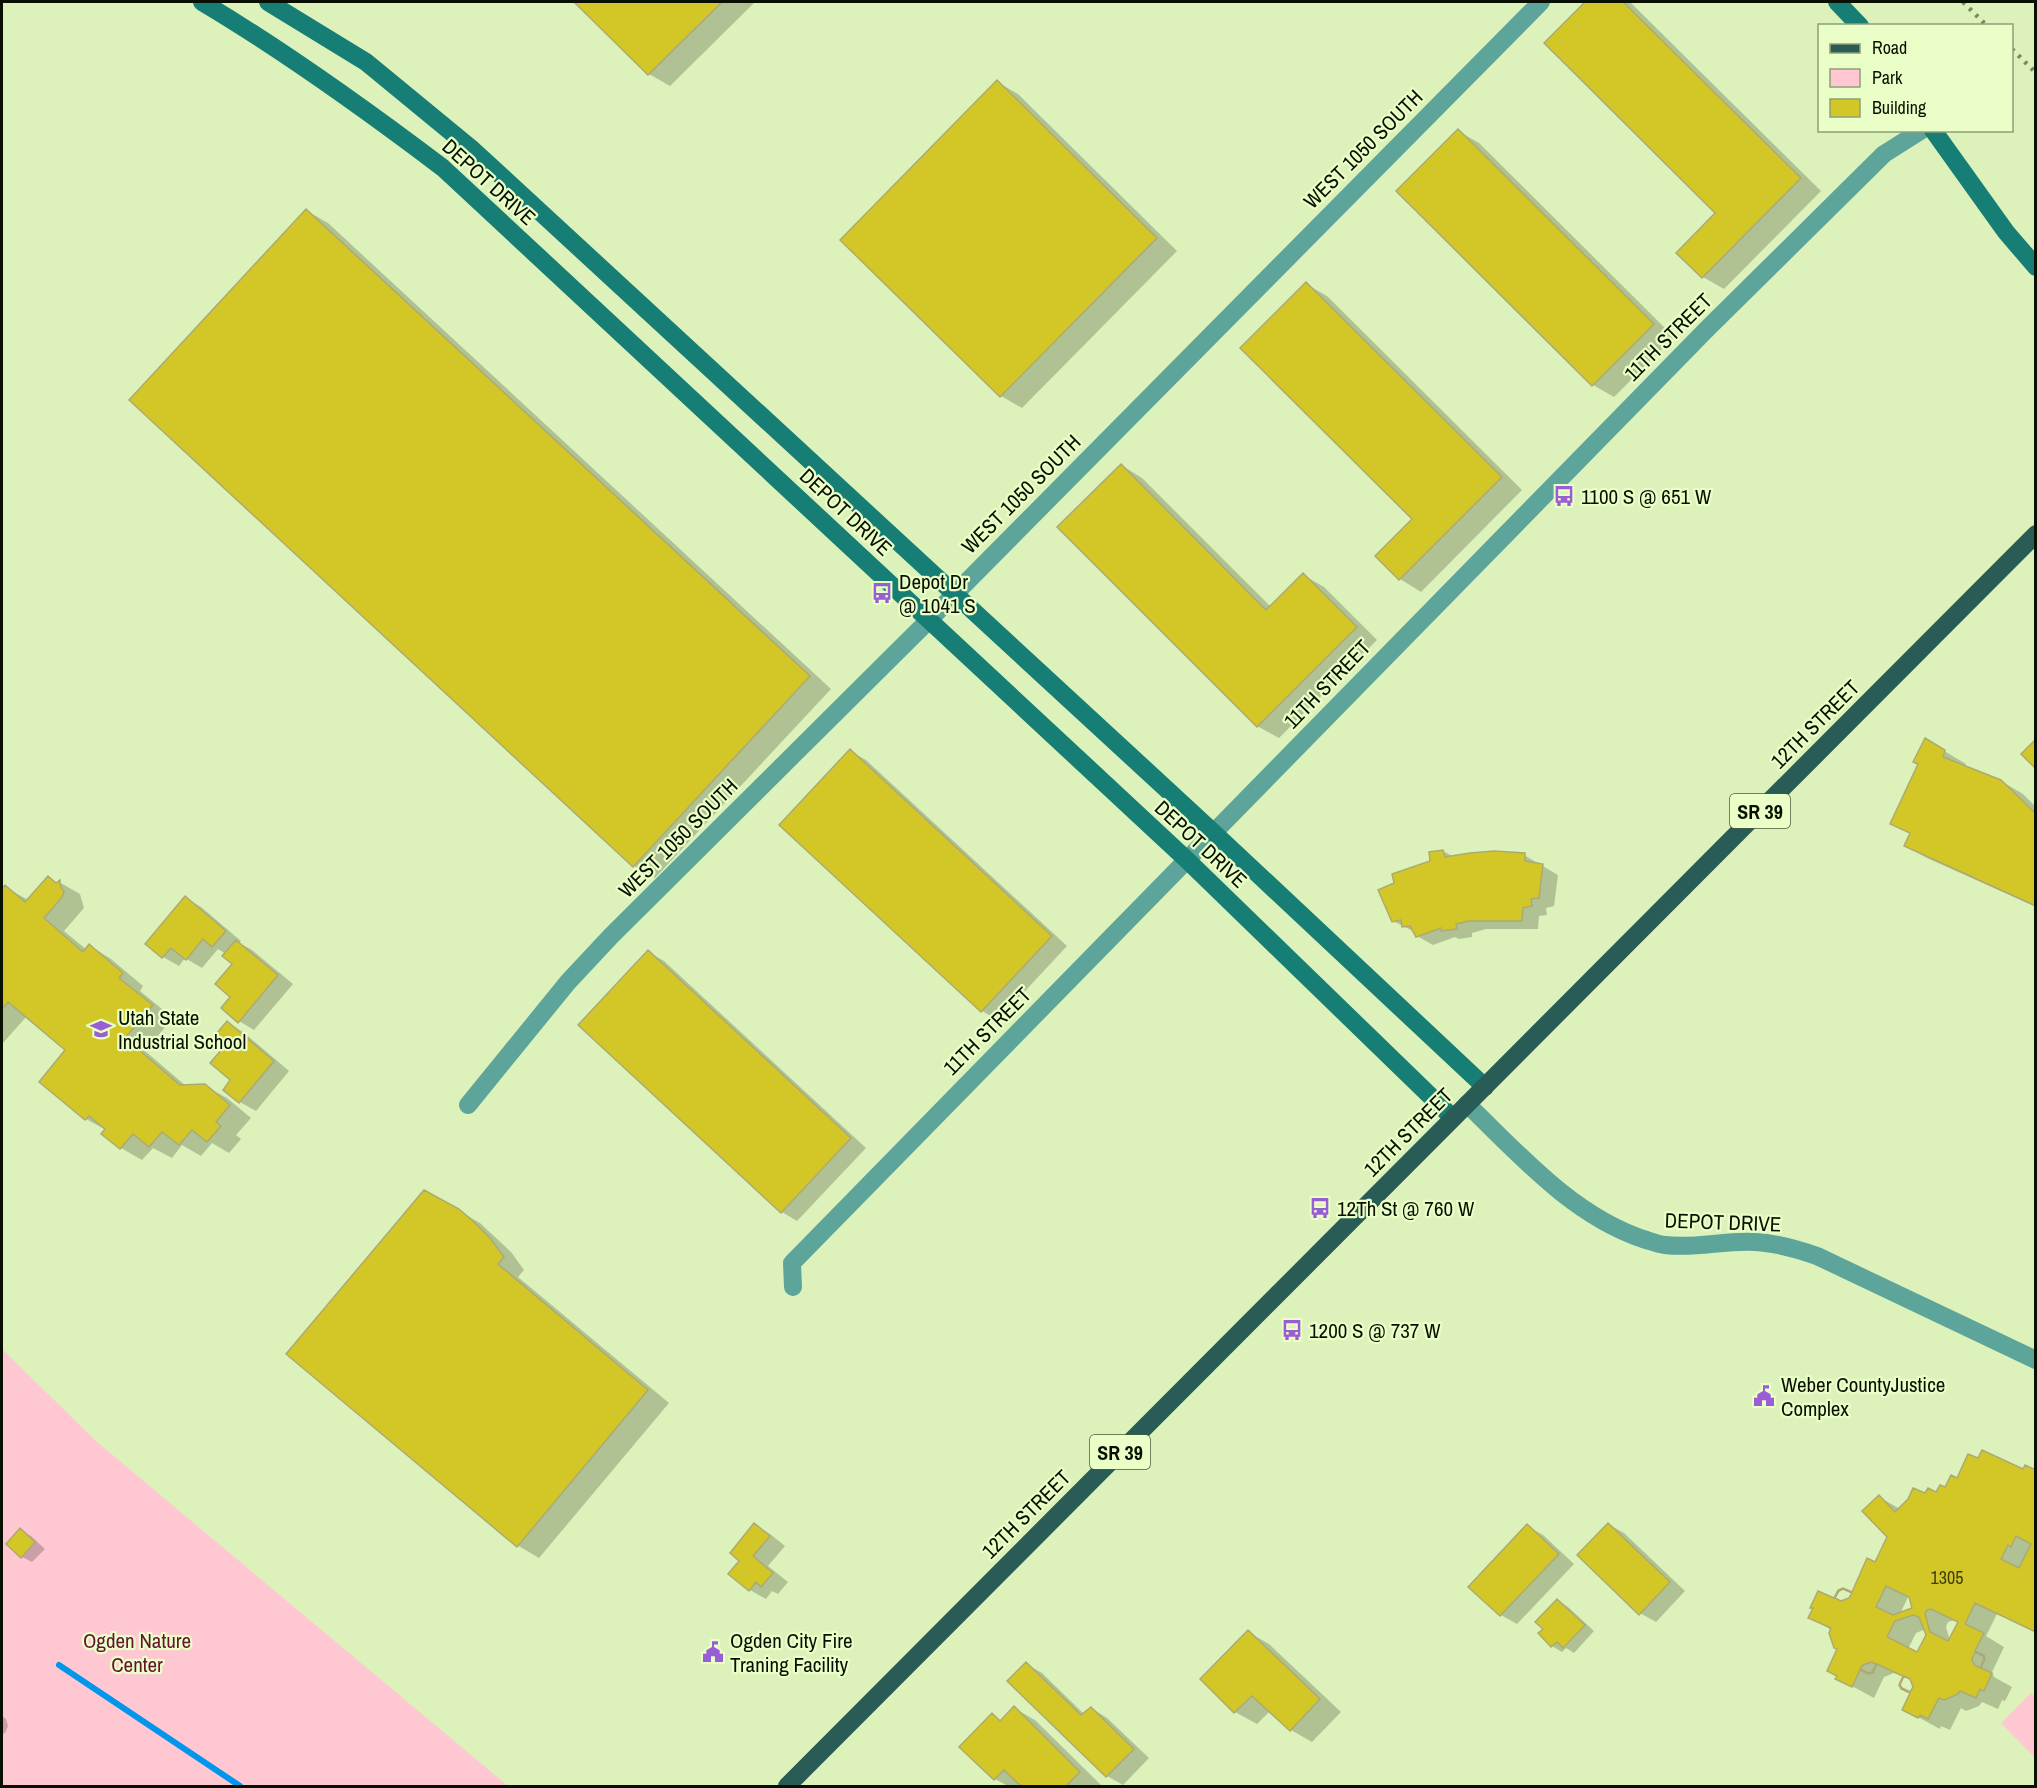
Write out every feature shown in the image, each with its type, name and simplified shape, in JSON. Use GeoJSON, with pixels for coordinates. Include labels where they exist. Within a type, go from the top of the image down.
{"type":"FeatureCollection","features":[{"type":"Feature","properties":{"kind":"main road","name":"DEPOT DRIVE"},"geometry":{"type":"LineString","coordinates":[[202,2],[251,32],[360,106],[443,168],[1187,860],[1453,1118]]}},
{"type":"Feature","properties":{"kind":"main road","name":"DEPOT DRIVE"},"geometry":{"type":"LineString","coordinates":[[268,2],[366,62],[473,150],[1213,832],[1485,1087]]}},
{"type":"Feature","properties":{"kind":"main road"},"geometry":{"type":"LineString","coordinates":[[1837,2],[1858,24]]}},
{"type":"Feature","properties":{"kind":"main road"},"geometry":{"type":"LineString","coordinates":[[1934,132],[2006,232],[2036,267]]}},
{"type":"Feature","properties":{"kind":"main road","name":"12TH STREET"},"geometry":{"type":"LineString","coordinates":[[787,1786],[2036,534]]}},
{"type":"Feature","properties":{"kind":"street","name":"WEST 1050 SOUTH"},"geometry":{"type":"LineString","coordinates":[[468,1105],[568,981],[604,943],[929,620],[1541,2]]}},
{"type":"Feature","properties":{"kind":"street","name":"11TH STREET"},"geometry":{"type":"LineString","coordinates":[[793,1287],[792,1263],[1557,481],[1884,154],[1919,132]]}},
{"type":"Feature","properties":{"kind":"street","name":"DEPOT DRIVE"},"geometry":{"type":"LineString","coordinates":[[1467,1104],[1560,1192],[1592,1215],[1630,1234],[1662,1245],[1680,1247],[1754,1242],[1789,1246],[1817,1256],[2036,1360]]}},
{"type":"Feature","properties":{"kind":"green space","name":"Ogden Nature Center"},"geometry":{"type":"Polygon","coordinates":[[[2,1349],[97,1442],[508,1786],[2,1786],[2,1349]]]}},
{"type":"Feature","properties":{"kind":"green space"},"geometry":{"type":"Polygon","coordinates":[[[2031,1693],[2035,1697],[2035,1758],[2001,1723],[2031,1693]]]}},
{"type":"Feature","properties":{"kind":"building"},"geometry":{"type":"Polygon","coordinates":[[[574,2],[722,2],[648,75],[574,2]]]}},
{"type":"Feature","properties":{"kind":"building"},"geometry":{"type":"Polygon","coordinates":[[[1585,2],[1623,2],[1801,178],[1702,278],[1676,253],[1715,213],[1544,43],[1585,2]]]}},
{"type":"Feature","properties":{"kind":"building"},"geometry":{"type":"Polygon","coordinates":[[[997,80],[1157,238],[1000,397],[840,240],[997,80]]]}},
{"type":"Feature","properties":{"kind":"building"},"geometry":{"type":"Polygon","coordinates":[[[1458,129],[1654,324],[1592,386],[1396,191],[1458,129]]]}},
{"type":"Feature","properties":{"kind":"building"},"geometry":{"type":"Polygon","coordinates":[[[306,209],[810,676],[633,867],[129,400],[306,209]]]}},
{"type":"Feature","properties":{"kind":"building"},"geometry":{"type":"Polygon","coordinates":[[[1306,282],[1502,477],[1399,580],[1375,556],[1412,519],[1240,348],[1306,282]]]}},
{"type":"Feature","properties":{"kind":"building"},"geometry":{"type":"Polygon","coordinates":[[[1121,464],[1266,610],[1303,573],[1357,627],[1257,727],[1057,527],[1121,464]]]}},
{"type":"Feature","properties":{"kind":"building"},"geometry":{"type":"Polygon","coordinates":[[[1925,738],[1945,750],[1943,757],[2001,780],[2036,814],[2036,906],[1904,846],[1910,833],[1890,824],[1918,764],[1913,762],[1925,738]]]}},
{"type":"Feature","properties":{"kind":"building"},"geometry":{"type":"Polygon","coordinates":[[[2036,739],[2036,769],[2021,754],[2036,739]]]}},
{"type":"Feature","properties":{"kind":"building"},"geometry":{"type":"Polygon","coordinates":[[[850,749],[1052,936],[981,1012],[779,825],[850,749]]]}},
{"type":"Feature","properties":{"kind":"building"},"geometry":{"type":"Polygon","coordinates":[[[1443,850],[1445,857],[1494,851],[1525,853],[1525,861],[1543,864],[1539,898],[1531,899],[1532,906],[1523,908],[1522,921],[1469,921],[1456,924],[1457,929],[1441,931],[1441,928],[1416,937],[1410,926],[1402,927],[1401,920],[1392,922],[1378,890],[1394,883],[1392,874],[1430,861],[1429,852],[1443,850]]]}},
{"type":"Feature","properties":{"kind":"building"},"geometry":{"type":"Polygon","coordinates":[[[48,876],[56,883],[60,880],[64,892],[44,918],[83,952],[89,944],[123,973],[119,978],[153,1005],[125,1038],[180,1085],[205,1084],[230,1105],[216,1122],[221,1126],[207,1142],[192,1130],[179,1145],[162,1132],[149,1147],[133,1134],[120,1149],[101,1134],[105,1129],[89,1116],[85,1120],[39,1082],[65,1050],[8,1002],[2,1009],[2,889],[5,885],[25,902],[48,876]]]}},
{"type":"Feature","properties":{"kind":"building"},"geometry":{"type":"Polygon","coordinates":[[[185,896],[226,931],[212,947],[203,939],[186,960],[171,948],[162,958],[145,944],[185,896]]]}},
{"type":"Feature","properties":{"kind":"building"},"geometry":{"type":"Polygon","coordinates":[[[236,940],[278,975],[238,1023],[221,1008],[230,997],[215,984],[232,964],[222,956],[236,940]]]}},
{"type":"Feature","properties":{"kind":"building"},"geometry":{"type":"Polygon","coordinates":[[[648,950],[851,1138],[781,1213],[578,1025],[648,950]]]}},
{"type":"Feature","properties":{"kind":"building"},"geometry":{"type":"Polygon","coordinates":[[[227,1021],[274,1061],[239,1103],[223,1090],[230,1080],[210,1063],[223,1048],[212,1039],[227,1021]]]}},
{"type":"Feature","properties":{"kind":"building"},"geometry":{"type":"Polygon","coordinates":[[[424,1190],[459,1209],[473,1221],[504,1257],[498,1264],[648,1390],[517,1547],[286,1354],[424,1190]]]}},
{"type":"Feature","properties":{"kind":"building"},"geometry":{"type":"Polygon","coordinates":[[[1982,1450],[2023,1469],[2025,1465],[2036,1470],[2036,1632],[1975,1603],[1965,1624],[1984,1633],[1975,1651],[1984,1655],[1985,1659],[1981,1668],[1992,1673],[1984,1691],[1980,1689],[1976,1698],[1960,1691],[1944,1700],[1939,1698],[1928,1719],[1920,1715],[1918,1718],[1902,1710],[1910,1693],[1901,1689],[1899,1685],[1903,1676],[1877,1664],[1873,1673],[1868,1674],[1860,1670],[1852,1687],[1835,1679],[1837,1676],[1827,1671],[1837,1649],[1834,1648],[1829,1633],[1831,1628],[1808,1618],[1813,1608],[1810,1608],[1818,1591],[1834,1598],[1838,1590],[1843,1588],[1852,1592],[1867,1558],[1875,1562],[1887,1537],[1862,1511],[1879,1495],[1895,1512],[1908,1499],[1913,1488],[1925,1493],[1928,1488],[1936,1492],[1940,1485],[1945,1487],[1951,1475],[1957,1478],[1968,1454],[1978,1458],[1982,1450]],[[2016,1536],[2011,1547],[2008,1545],[2001,1559],[2019,1568],[2031,1544],[2016,1536]],[[1886,1586],[1876,1607],[1893,1615],[1912,1608],[1909,1597],[1886,1586]],[[1843,1589],[1835,1598],[1841,1601],[1849,1598],[1852,1593],[1843,1589]],[[1931,1609],[1925,1614],[1930,1632],[1948,1641],[1958,1622],[1931,1609]],[[1913,1615],[1895,1621],[1887,1637],[1917,1652],[1926,1635],[1919,1617],[1913,1615]],[[1975,1652],[1972,1659],[1974,1665],[1980,1668],[1984,1659],[1975,1652]],[[1871,1662],[1860,1669],[1868,1673],[1872,1672],[1876,1664],[1871,1662]],[[1904,1676],[1900,1685],[1910,1692],[1913,1687],[1910,1679],[1904,1676]]]}},
{"type":"Feature","properties":{"kind":"building"},"geometry":{"type":"Polygon","coordinates":[[[754,1523],[770,1536],[753,1556],[773,1573],[761,1587],[756,1582],[749,1591],[728,1574],[739,1561],[730,1553],[754,1523]]]}},
{"type":"Feature","properties":{"kind":"building"},"geometry":{"type":"Polygon","coordinates":[[[1608,1523],[1670,1582],[1639,1615],[1577,1555],[1608,1523]]]}},
{"type":"Feature","properties":{"kind":"building"},"geometry":{"type":"Polygon","coordinates":[[[1527,1524],[1559,1554],[1500,1616],[1468,1587],[1527,1524]]]}},
{"type":"Feature","properties":{"kind":"building"},"geometry":{"type":"Polygon","coordinates":[[[20,1528],[35,1542],[21,1558],[6,1544],[20,1528]]]}},
{"type":"Feature","properties":{"kind":"building"},"geometry":{"type":"Polygon","coordinates":[[[1557,1599],[1585,1625],[1563,1648],[1557,1642],[1551,1647],[1538,1633],[1543,1629],[1535,1622],[1557,1599]]]}},
{"type":"Feature","properties":{"kind":"building"},"geometry":{"type":"Polygon","coordinates":[[[1248,1630],[1320,1699],[1290,1731],[1252,1696],[1234,1713],[1200,1679],[1248,1630]]]}},
{"type":"Feature","properties":{"kind":"building"},"geometry":{"type":"Polygon","coordinates":[[[1026,1662],[1081,1715],[1091,1707],[1134,1749],[1106,1777],[1007,1681],[1026,1662]]]}},
{"type":"Feature","properties":{"kind":"building"},"geometry":{"type":"Polygon","coordinates":[[[1014,1706],[1080,1772],[1066,1786],[1021,1786],[1004,1770],[994,1780],[959,1747],[992,1713],[1000,1721],[1014,1706]]]}},
{"type":"Feature","properties":{"kind":"waterway"},"geometry":{"type":"LineString","coordinates":[[59,1665],[240,1786]]}},
{"type":"Feature","properties":{"kind":"railway"},"geometry":{"type":"LineString","coordinates":[[1963,2],[1985,24]]}},
{"type":"Feature","properties":{"kind":"railway"},"geometry":{"type":"LineString","coordinates":[[2013,50],[2036,73]]}},
{"type":"Feature","properties":{"kind":"place","name":"1100 S @ 651 W"},"geometry":{"type":"Point","coordinates":[1564,496]}},
{"type":"Feature","properties":{"kind":"place","name":"Depot Dr @ 1041 S"},"geometry":{"type":"Point","coordinates":[882,593]}},
{"type":"Feature","properties":{"kind":"place","name":"Utah State Industrial School"},"geometry":{"type":"Point","coordinates":[101,1029]}},
{"type":"Feature","properties":{"kind":"place","name":"12Th St @ 760 W"},"geometry":{"type":"Point","coordinates":[1320,1208]}},
{"type":"Feature","properties":{"kind":"place","name":"1200 S @ 737 W"},"geometry":{"type":"Point","coordinates":[1292,1330]}},
{"type":"Feature","properties":{"kind":"place","name":"Weber CountyJustice Complex"},"geometry":{"type":"Point","coordinates":[1764,1396]}},
{"type":"Feature","properties":{"kind":"place","name":"Ogden City Fire Traning Facility"},"geometry":{"type":"Point","coordinates":[713,1652]}}]}
